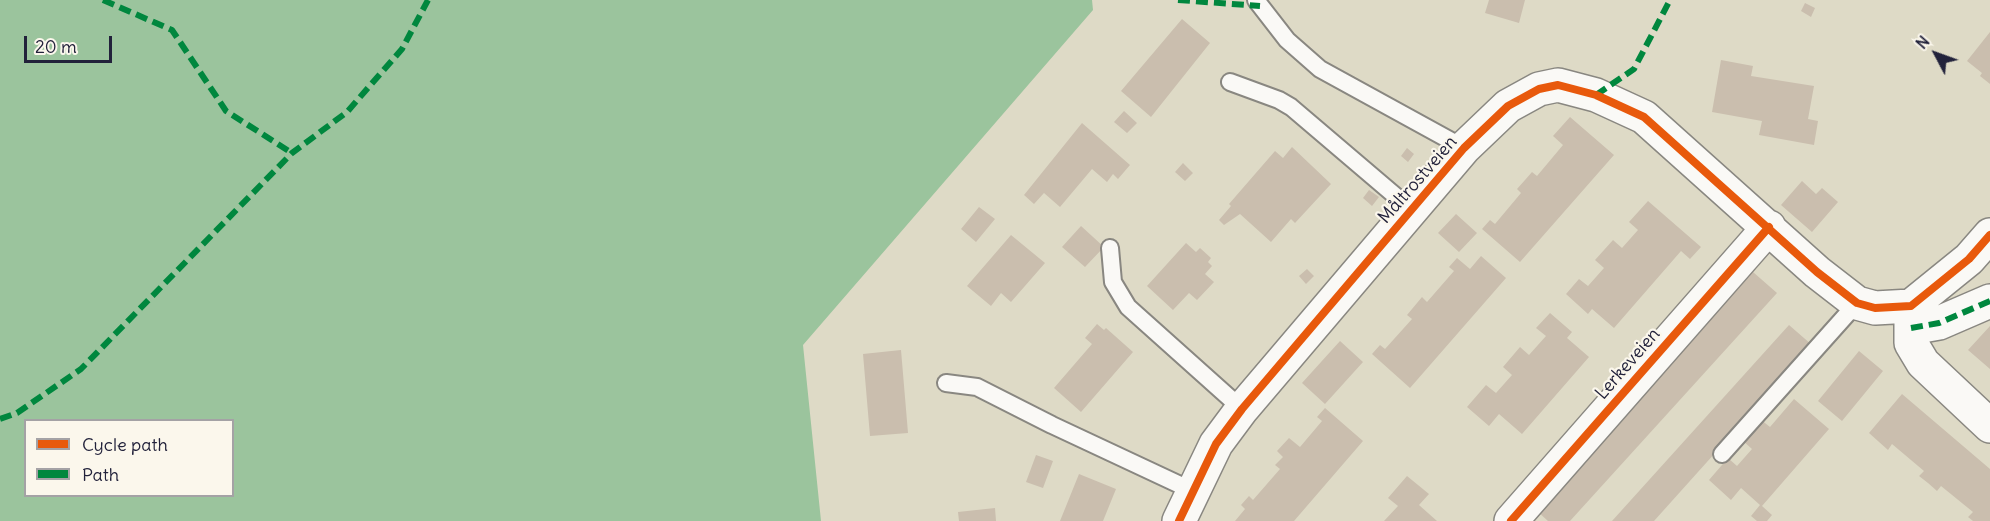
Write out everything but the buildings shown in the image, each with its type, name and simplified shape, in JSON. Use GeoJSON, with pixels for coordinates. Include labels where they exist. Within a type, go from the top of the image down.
{"type":"FeatureCollection","features":[{"type":"Feature","properties":{"kind":"street","name":"Måltrostveien"},"geometry":{"type":"LineString","coordinates":[[1179,521],[1216,444],[1242,409],[1464,148],[1508,106],[1539,89],[1558,85],[1596,95],[1644,117],[1817,272],[1857,303],[1940,323],[1990,301]]}},
{"type":"Feature","properties":{"kind":"street","name":"Lerkeveien"},"geometry":{"type":"LineString","coordinates":[[1511,521],[1769,227]]}},
{"type":"Feature","properties":{"kind":"street"},"geometry":{"type":"LineString","coordinates":[[1990,235],[1911,317],[1911,343],[1923,363],[1990,426]]}},
{"type":"Feature","properties":{"kind":"lane"},"geometry":{"type":"LineString","coordinates":[[1256,0],[1287,40],[1320,69],[1464,148]]}},
{"type":"Feature","properties":{"kind":"lane"},"geometry":{"type":"LineString","coordinates":[[1230,82],[1279,100],[1291,107],[1412,210]]}},
{"type":"Feature","properties":{"kind":"lane"},"geometry":{"type":"LineString","coordinates":[[1110,248],[1113,282],[1128,307],[1242,409]]}},
{"type":"Feature","properties":{"kind":"lane"},"geometry":{"type":"LineString","coordinates":[[1722,454],[1857,303]]}},
{"type":"Feature","properties":{"kind":"lane"},"geometry":{"type":"LineString","coordinates":[[946,383],[977,387],[1193,491]]}},
{"type":"Feature","properties":{"kind":"green space"},"geometry":{"type":"Polygon","coordinates":[[[0,0],[1092,0],[1093,10],[803,345],[821,521],[0,521],[0,0]]]}},
{"type":"Feature","properties":{"kind":"marked path"},"geometry":{"type":"LineString","coordinates":[[103,0],[172,30],[226,111],[292,153]]}},
{"type":"Feature","properties":{"kind":"marked path"},"geometry":{"type":"LineString","coordinates":[[0,419],[17,413],[81,369],[292,153],[347,112],[402,49],[428,0]]}},
{"type":"Feature","properties":{"kind":"marked path"},"geometry":{"type":"LineString","coordinates":[[1178,0],[1260,6]]}},
{"type":"Feature","properties":{"kind":"marked path"},"geometry":{"type":"LineString","coordinates":[[1596,95],[1634,69],[1670,0]]}},
{"type":"Feature","properties":{"kind":"marked path"},"geometry":{"type":"LineString","coordinates":[[1911,328],[1939,323],[1990,301]]}},
{"type":"Feature","properties":{"kind":"cycle path"},"geometry":{"type":"LineString","coordinates":[[1179,521],[1216,444],[1242,409],[1464,148],[1508,106],[1539,89],[1558,85],[1596,95],[1644,117],[1817,272],[1857,303],[1875,308],[1911,306],[1969,259],[1990,235]]}},
{"type":"Feature","properties":{"kind":"cycle path"},"geometry":{"type":"LineString","coordinates":[[1511,521],[1769,227]]}}]}
